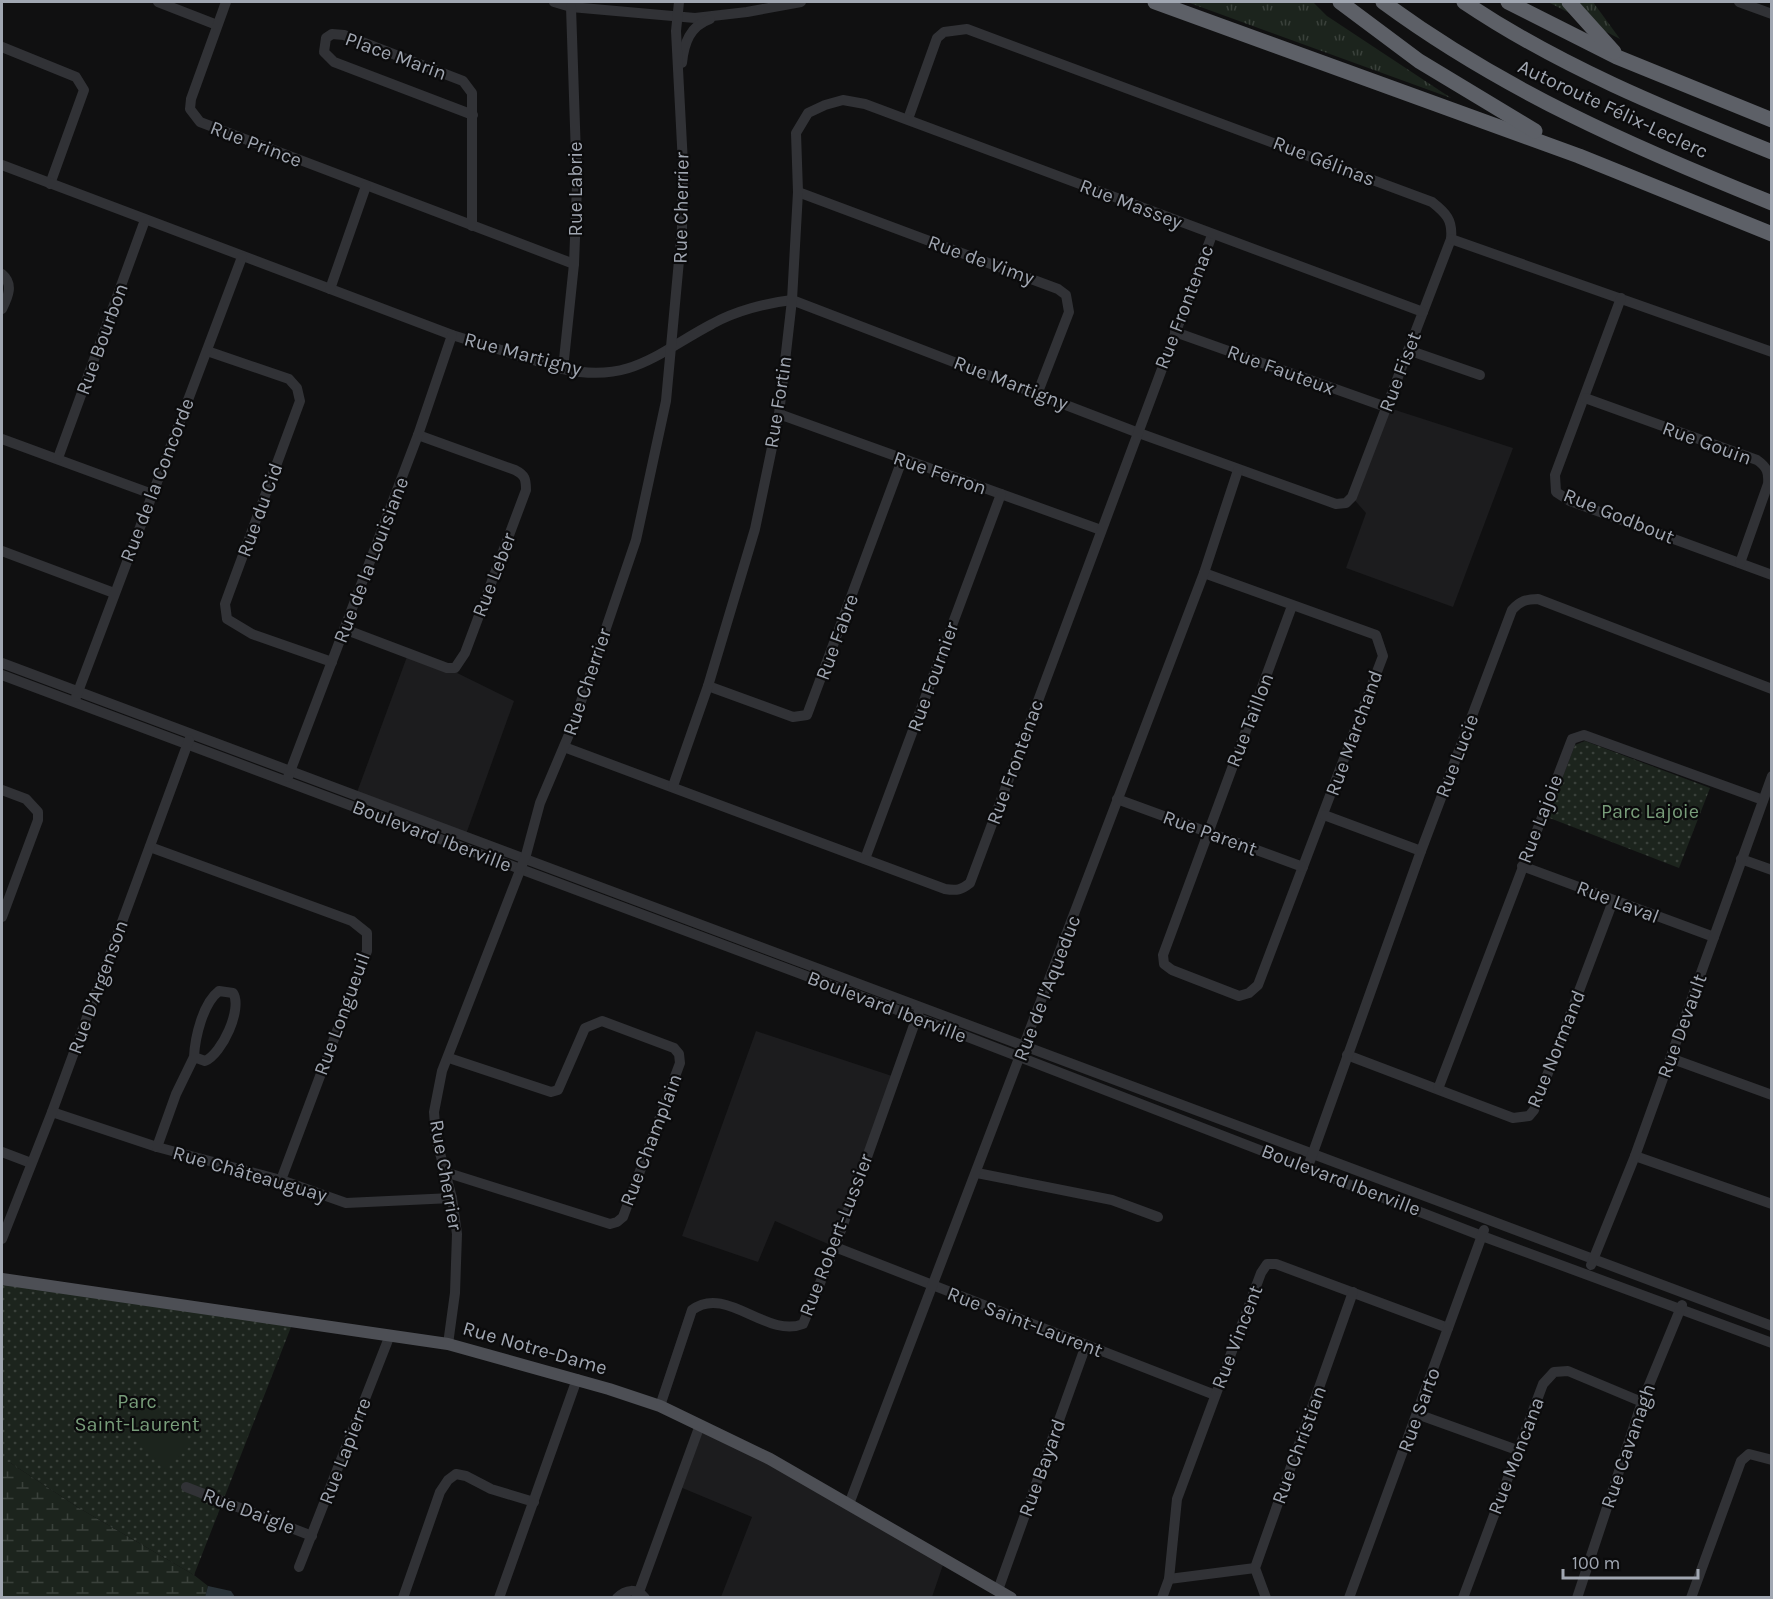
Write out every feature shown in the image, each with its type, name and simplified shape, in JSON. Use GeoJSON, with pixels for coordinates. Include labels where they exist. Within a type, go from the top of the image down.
{"type":"FeatureCollection","features":[{"type":"Feature","properties":{"kind":"highway"},"geometry":{"type":"LineString","coordinates":[[1155,2],[1579,156],[1772,234]]}},
{"type":"Feature","properties":{"kind":"highway"},"geometry":{"type":"LineString","coordinates":[[1340,2],[1450,82],[1579,156]]}},
{"type":"Feature","properties":{"kind":"highway","name":"Autoroute Félix-Leclerc"},"geometry":{"type":"LineString","coordinates":[[1383,2],[1459,54],[1544,104],[1610,136],[1772,203]]}},
{"type":"Feature","properties":{"kind":"highway","name":"Autoroute Félix-Leclerc"},"geometry":{"type":"LineString","coordinates":[[1464,2],[1530,43],[1604,82],[1772,152]]}},
{"type":"Feature","properties":{"kind":"highway"},"geometry":{"type":"LineString","coordinates":[[1508,2],[1617,57],[1772,120]]}},
{"type":"Feature","properties":{"kind":"highway"},"geometry":{"type":"LineString","coordinates":[[1569,2],[1617,57]]}},
{"type":"Feature","properties":{"kind":"main road","name":"Rue Notre-Dame"},"geometry":{"type":"LineString","coordinates":[[2,1279],[448,1344],[577,1379],[660,1406],[770,1459],[1011,1598]]}},
{"type":"Feature","properties":{"kind":"street"},"geometry":{"type":"LineString","coordinates":[[158,2],[217,25]]}},
{"type":"Feature","properties":{"kind":"street","name":"Rue Prince"},"geometry":{"type":"LineString","coordinates":[[226,2],[191,99],[190,109],[200,122],[574,264]]}},
{"type":"Feature","properties":{"kind":"street"},"geometry":{"type":"LineString","coordinates":[[554,2],[571,7],[677,16],[732,15]]}},
{"type":"Feature","properties":{"kind":"street","name":"Rue Cherrier"},"geometry":{"type":"LineString","coordinates":[[448,1344],[457,1266],[456,1215],[436,1138],[435,1112],[442,1071],[522,864],[540,803],[564,747],[636,540],[666,401],[673,348],[682,228],[683,164],[677,16],[679,2]]}},
{"type":"Feature","properties":{"kind":"street"},"geometry":{"type":"LineString","coordinates":[[680,99],[683,54],[693,30],[706,20],[801,2]]}},
{"type":"Feature","properties":{"kind":"street"},"geometry":{"type":"LineString","coordinates":[[1739,2],[1772,14]]}},
{"type":"Feature","properties":{"kind":"street","name":"Rue Labrie"},"geometry":{"type":"LineString","coordinates":[[563,369],[574,264],[577,186],[571,7]]}},
{"type":"Feature","properties":{"kind":"street","name":"Rue Gélinas"},"geometry":{"type":"LineString","coordinates":[[908,119],[938,38],[944,32],[967,29],[1432,202],[1445,212],[1452,226],[1451,238]]}},
{"type":"Feature","properties":{"kind":"street","name":"Place Marin"},"geometry":{"type":"LineString","coordinates":[[472,226],[473,115],[472,93],[463,81],[344,35],[332,34],[326,38],[324,52],[334,62],[473,115]]}},
{"type":"Feature","properties":{"kind":"street"},"geometry":{"type":"LineString","coordinates":[[2,47],[76,76],[84,90],[50,184]]}},
{"type":"Feature","properties":{"kind":"street","name":"Rue Fortin"},"geometry":{"type":"LineString","coordinates":[[673,786],[708,686],[755,529],[779,414],[792,300],[798,192],[796,133],[808,113],[825,105],[853,100],[908,119]]}},
{"type":"Feature","properties":{"kind":"street","name":"Rue Massey"},"geometry":{"type":"LineString","coordinates":[[908,119],[1212,235],[1423,312]]}},
{"type":"Feature","properties":{"kind":"street","name":"Rue Martigny"},"geometry":{"type":"LineString","coordinates":[[2,165],[452,335],[578,373],[628,370],[673,348],[714,322],[772,303],[792,300],[1238,470],[1336,504],[1346,502]]}},
{"type":"Feature","properties":{"kind":"street"},"geometry":{"type":"LineString","coordinates":[[330,289],[366,186]]}},
{"type":"Feature","properties":{"kind":"street","name":"Rue de Vimy"},"geometry":{"type":"LineString","coordinates":[[798,192],[1058,289],[1066,295],[1068,312],[1038,392]]}},
{"type":"Feature","properties":{"kind":"street","name":"Rue Bourbon"},"geometry":{"type":"LineString","coordinates":[[58,458],[145,220]]}},
{"type":"Feature","properties":{"kind":"street","name":"Rue Frontenac"},"geometry":{"type":"LineString","coordinates":[[564,747],[945,889],[956,891],[970,883],[1136,432],[1212,235]]}},
{"type":"Feature","properties":{"kind":"street"},"geometry":{"type":"LineString","coordinates":[[1451,238],[1772,352]]}},
{"type":"Feature","properties":{"kind":"street","name":"Rue Fiset"},"geometry":{"type":"LineString","coordinates":[[1346,502],[1352,497],[1451,238]]}},
{"type":"Feature","properties":{"kind":"street","name":"Rue de la Concorde"},"geometry":{"type":"LineString","coordinates":[[73,702],[242,257]]}},
{"type":"Feature","properties":{"kind":"street"},"geometry":{"type":"LineString","coordinates":[[2,273],[6,277],[9,290],[2,309]]}},
{"type":"Feature","properties":{"kind":"street","name":"Rue Godbout"},"geometry":{"type":"LineString","coordinates":[[1621,298],[1556,476],[1557,492],[1570,501],[1772,575]]}},
{"type":"Feature","properties":{"kind":"street","name":"Rue Fauteux"},"geometry":{"type":"LineString","coordinates":[[1175,332],[1386,407]]}},
{"type":"Feature","properties":{"kind":"street","name":"Rue de la Louisiane"},"geometry":{"type":"LineString","coordinates":[[285,783],[418,435],[452,335]]}},
{"type":"Feature","properties":{"kind":"street"},"geometry":{"type":"LineString","coordinates":[[1408,350],[1480,375]]}},
{"type":"Feature","properties":{"kind":"street","name":"Rue du Cid"},"geometry":{"type":"LineString","coordinates":[[207,351],[289,380],[297,388],[300,401],[225,604],[227,619],[252,634],[332,662]]}},
{"type":"Feature","properties":{"kind":"street","name":"Rue Gouin"},"geometry":{"type":"LineString","coordinates":[[1585,398],[1757,460],[1765,466],[1769,473],[1768,484],[1740,563]]}},
{"type":"Feature","properties":{"kind":"street","name":"Rue Ferron"},"geometry":{"type":"LineString","coordinates":[[779,414],[1101,530]]}},
{"type":"Feature","properties":{"kind":"street","name":"Rue Leber"},"geometry":{"type":"LineString","coordinates":[[344,629],[447,668],[455,668],[465,653],[526,490],[526,479],[523,474],[515,470],[418,435]]}},
{"type":"Feature","properties":{"kind":"street"},"geometry":{"type":"LineString","coordinates":[[2,439],[152,494]]}},
{"type":"Feature","properties":{"kind":"street","name":"Rue Fabre"},"geometry":{"type":"LineString","coordinates":[[708,686],[793,717],[807,715],[902,460]]}},
{"type":"Feature","properties":{"kind":"street","name":"Rue de l'Aqueduc"},"geometry":{"type":"LineString","coordinates":[[849,1504],[1204,573],[1238,470]]}},
{"type":"Feature","properties":{"kind":"street","name":"Rue Fournier"},"geometry":{"type":"LineString","coordinates":[[865,859],[1001,494]]}},
{"type":"Feature","properties":{"kind":"street"},"geometry":{"type":"LineString","coordinates":[[2,550],[114,593]]}},
{"type":"Feature","properties":{"kind":"street","name":"Rue Marchand"},"geometry":{"type":"LineString","coordinates":[[1204,573],[1376,635],[1383,656],[1303,867]]}},
{"type":"Feature","properties":{"kind":"street","name":"Rue Lucie"},"geometry":{"type":"LineString","coordinates":[[1308,1167],[1420,851],[1512,610],[1527,599],[1538,599],[1772,689]]}},
{"type":"Feature","properties":{"kind":"street","name":"Rue Taillon"},"geometry":{"type":"LineString","coordinates":[[1292,606],[1162,955],[1164,964],[1172,970],[1239,996],[1249,993],[1258,985],[1303,867]]}},
{"type":"Feature","properties":{"kind":"street","name":"Boulevard Iberville"},"geometry":{"type":"LineString","coordinates":[[2,663],[290,771],[522,864],[918,1012],[1025,1047],[1487,1222],[1772,1326]]}},
{"type":"Feature","properties":{"kind":"street","name":"Boulevard Iberville"},"geometry":{"type":"LineString","coordinates":[[2,675],[285,783],[522,864]]}},
{"type":"Feature","properties":{"kind":"street","name":"Rue D'Argenson"},"geometry":{"type":"LineString","coordinates":[[2,1239],[52,1112],[191,734]]}},
{"type":"Feature","properties":{"kind":"street","name":"Rue Lajoie"},"geometry":{"type":"LineString","coordinates":[[1438,1089],[1568,744],[1577,736],[1584,735],[1762,800]]}},
{"type":"Feature","properties":{"kind":"street","name":"Rue Devault"},"geometry":{"type":"LineString","coordinates":[[1588,1274],[1635,1156],[1772,776]]}},
{"type":"Feature","properties":{"kind":"street"},"geometry":{"type":"LineString","coordinates":[[2,790],[26,799],[38,812],[38,820],[2,917]]}},
{"type":"Feature","properties":{"kind":"street","name":"Rue Parent"},"geometry":{"type":"LineString","coordinates":[[1117,799],[1303,867]]}},
{"type":"Feature","properties":{"kind":"street"},"geometry":{"type":"LineString","coordinates":[[1324,814],[1420,851]]}},
{"type":"Feature","properties":{"kind":"street","name":"Rue Longueuil"},"geometry":{"type":"LineString","coordinates":[[150,847],[352,921],[367,933],[367,951],[281,1180]]}},
{"type":"Feature","properties":{"kind":"street"},"geometry":{"type":"LineString","coordinates":[[1741,859],[1772,870]]}},
{"type":"Feature","properties":{"kind":"street","name":"Rue Laval"},"geometry":{"type":"LineString","coordinates":[[1522,866],[1714,937]]}},
{"type":"Feature","properties":{"kind":"street","name":"Rue Normand"},"geometry":{"type":"LineString","coordinates":[[1347,1055],[1514,1118],[1529,1116],[1534,1110],[1613,901]]}},
{"type":"Feature","properties":{"kind":"street"},"geometry":{"type":"LineString","coordinates":[[157,1147],[176,1094],[194,1057],[195,1042],[212,996],[219,991],[233,993],[237,999],[236,1008],[218,1051],[205,1061],[194,1057]]}},
{"type":"Feature","properties":{"kind":"street","name":"Boulevard Iberville"},"geometry":{"type":"LineString","coordinates":[[918,1012],[1020,1059],[1308,1167],[1482,1236],[1772,1343]]}},
{"type":"Feature","properties":{"kind":"street","name":"Rue Robert-Lussier"},"geometry":{"type":"LineString","coordinates":[[660,1406],[692,1310],[701,1303],[716,1302],[787,1328],[803,1324],[835,1247],[918,1012]]}},
{"type":"Feature","properties":{"kind":"street","name":"Rue Champlain"},"geometry":{"type":"LineString","coordinates":[[445,1172],[610,1224],[617,1222],[623,1216],[680,1062],[679,1053],[674,1048],[602,1021],[585,1028],[558,1090],[551,1092],[448,1058]]}},
{"type":"Feature","properties":{"kind":"street"},"geometry":{"type":"LineString","coordinates":[[1670,1058],[1772,1095]]}},
{"type":"Feature","properties":{"kind":"street","name":"Rue Châteauguay"},"geometry":{"type":"LineString","coordinates":[[52,1112],[157,1147],[281,1180],[346,1203],[452,1198]]}},
{"type":"Feature","properties":{"kind":"street"},"geometry":{"type":"LineString","coordinates":[[2,1152],[31,1163]]}},
{"type":"Feature","properties":{"kind":"street"},"geometry":{"type":"LineString","coordinates":[[1635,1156],[1772,1204]]}},
{"type":"Feature","properties":{"kind":"street"},"geometry":{"type":"LineString","coordinates":[[977,1173],[1112,1200],[1158,1217]]}},
{"type":"Feature","properties":{"kind":"street","name":"Rue Sarto"},"geometry":{"type":"LineString","coordinates":[[1349,1598],[1487,1222]]}},
{"type":"Feature","properties":{"kind":"street","name":"Rue Saint-Laurent"},"geometry":{"type":"LineString","coordinates":[[835,1247],[1215,1395]]}},
{"type":"Feature","properties":{"kind":"street","name":"Rue Vincent"},"geometry":{"type":"LineString","coordinates":[[1162,1598],[1169,1579],[1178,1499],[1261,1273],[1267,1264],[1276,1264],[1448,1328]]}},
{"type":"Feature","properties":{"kind":"street","name":"Rue Christian"},"geometry":{"type":"LineString","coordinates":[[1255,1568],[1353,1292]]}},
{"type":"Feature","properties":{"kind":"street","name":"Rue Cavanagh"},"geometry":{"type":"LineString","coordinates":[[1576,1598],[1642,1402],[1686,1296]]}},
{"type":"Feature","properties":{"kind":"street","name":"Rue Lapierre"},"geometry":{"type":"LineString","coordinates":[[299,1567],[390,1335]]}},
{"type":"Feature","properties":{"kind":"street","name":"Rue Bayard"},"geometry":{"type":"LineString","coordinates":[[998,1590],[1086,1345]]}},
{"type":"Feature","properties":{"kind":"street","name":"Rue Moncana"},"geometry":{"type":"LineString","coordinates":[[1463,1598],[1543,1384],[1554,1372],[1568,1371],[1642,1402]]}},
{"type":"Feature","properties":{"kind":"street"},"geometry":{"type":"LineString","coordinates":[[499,1598],[577,1379]]}},
{"type":"Feature","properties":{"kind":"street"},"geometry":{"type":"LineString","coordinates":[[1417,1414],[1517,1450]]}},
{"type":"Feature","properties":{"kind":"street"},"geometry":{"type":"LineString","coordinates":[[617,1598],[628,1591],[642,1595],[700,1425]]}},
{"type":"Feature","properties":{"kind":"street"},"geometry":{"type":"LineString","coordinates":[[1691,1598],[1741,1461],[1749,1454],[1772,1460]]}},
{"type":"Feature","properties":{"kind":"street"},"geometry":{"type":"LineString","coordinates":[[404,1598],[448,1480],[456,1474],[466,1476],[491,1489],[534,1502]]}},
{"type":"Feature","properties":{"kind":"street","name":"Rue Daigle"},"geometry":{"type":"LineString","coordinates":[[186,1487],[312,1536]]}},
{"type":"Feature","properties":{"kind":"street"},"geometry":{"type":"LineString","coordinates":[[1169,1579],[1255,1568],[1266,1598]]}},
{"type":"Feature","properties":{"kind":"shaded area"},"geometry":{"type":"Polygon","coordinates":[[[1386,407],[1513,448],[1453,607],[1346,568],[1366,513],[1352,497],[1386,407]]]}},
{"type":"Feature","properties":{"kind":"shaded area"},"geometry":{"type":"Polygon","coordinates":[[[408,654],[447,668],[514,701],[465,837],[356,795],[408,654]]]}},
{"type":"Feature","properties":{"kind":"shaded area"},"geometry":{"type":"Polygon","coordinates":[[[756,1031],[895,1077],[835,1247],[775,1221],[758,1262],[682,1236],[756,1031]]]}},
{"type":"Feature","properties":{"kind":"shaded area"},"geometry":{"type":"Polygon","coordinates":[[[700,1425],[945,1559],[932,1597],[721,1597],[752,1517],[680,1487],[700,1425]]]}},
{"type":"Feature","properties":{"kind":"shaded area"},"geometry":{"type":"Polygon","coordinates":[[[208,1586],[231,1591],[235,1597],[205,1597],[208,1586]]]}},
{"type":"Feature","properties":{"kind":"green space"},"geometry":{"type":"Polygon","coordinates":[[[1187,2],[1313,2],[1327,16],[1451,98],[1187,2]]]}},
{"type":"Feature","properties":{"kind":"green space"},"geometry":{"type":"Polygon","coordinates":[[[1548,2],[1593,2],[1620,39],[1548,2]]]}},
{"type":"Feature","properties":{"kind":"green space","name":"Parc Lajoie"},"geometry":{"type":"Polygon","coordinates":[[[1585,741],[1710,788],[1679,868],[1547,817],[1575,745],[1585,741]]]}},
{"type":"Feature","properties":{"kind":"green space","name":"Parc Saint-Laurent"},"geometry":{"type":"Polygon","coordinates":[[[2,1279],[293,1322],[194,1575],[79,1508],[9,1462],[2,1462],[2,1279]]]}},
{"type":"Feature","properties":{"kind":"green space"},"geometry":{"type":"Polygon","coordinates":[[[151,1399],[192,1444],[165,1469],[124,1424],[151,1399]]]}},
{"type":"Feature","properties":{"kind":"green space"},"geometry":{"type":"Polygon","coordinates":[[[2,1462],[9,1462],[79,1508],[194,1575],[208,1586],[205,1597],[2,1598],[2,1462]]]}}]}
